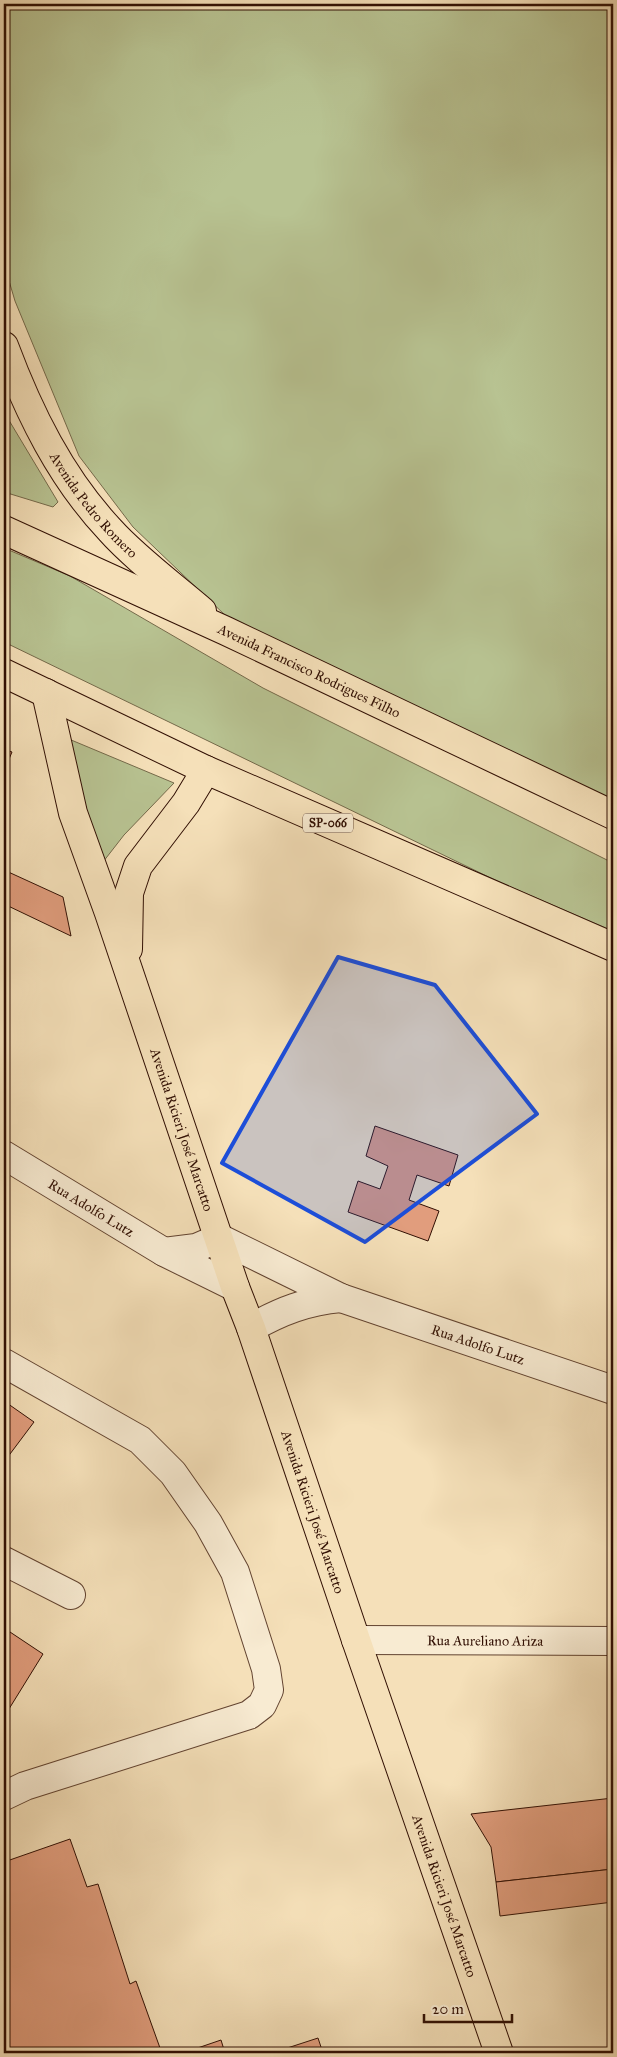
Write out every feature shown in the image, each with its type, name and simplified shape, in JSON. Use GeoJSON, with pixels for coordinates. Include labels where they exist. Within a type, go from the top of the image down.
{"type":"FeatureCollection","features":[{"type":"Feature","properties":{"kind":"main road","name":"Avenida Pedro Romero"},"geometry":{"type":"LineString","coordinates":[[4,346],[38,426],[69,480],[110,531],[226,631]]}},
{"type":"Feature","properties":{"kind":"main road","name":"Avenida Francisco Rodrigues Filho"},"geometry":{"type":"LineString","coordinates":[[4,530],[226,631],[613,815]]}},
{"type":"Feature","properties":{"kind":"main road","name":"SP-066"},"geometry":{"type":"LineString","coordinates":[[4,673],[206,770],[613,947]]}},
{"type":"Feature","properties":{"kind":"main road","name":"Avenida Ricieri José Marcatto"},"geometry":{"type":"LineString","coordinates":[[46,693],[73,813],[109,913],[127,972],[499,2053]]}},
{"type":"Feature","properties":{"kind":"main road","name":"Avenida Ricieri José Marcatto"},"geometry":{"type":"LineString","coordinates":[[127,972],[129,893],[138,866],[186,803],[206,770]]}},
{"type":"Feature","properties":{"kind":"street","name":"Rua Adolfo Lutz"},"geometry":{"type":"LineString","coordinates":[[4,1155],[164,1252],[235,1287]]}},
{"type":"Feature","properties":{"kind":"street"},"geometry":{"type":"LineString","coordinates":[[164,1252],[196,1248],[219,1238]]}},
{"type":"Feature","properties":{"kind":"street","name":"Rua Adolfo Lutz"},"geometry":{"type":"LineString","coordinates":[[219,1238],[341,1298],[613,1390]]}},
{"type":"Feature","properties":{"kind":"street","name":"Rua Adolfo Lutz"},"geometry":{"type":"LineString","coordinates":[[251,1328],[292,1307],[317,1300],[341,1298]]}},
{"type":"Feature","properties":{"kind":"street"},"geometry":{"type":"LineString","coordinates":[[4,1363],[140,1440],[173,1473],[208,1523],[235,1572],[266,1669],[269,1690],[262,1705],[249,1715],[25,1786],[4,1796]]}},
{"type":"Feature","properties":{"kind":"street"},"geometry":{"type":"LineString","coordinates":[[4,1561],[71,1595]]}},
{"type":"Feature","properties":{"kind":"street","name":"Rua Aureliano Ariza"},"geometry":{"type":"LineString","coordinates":[[356,1640],[613,1641]]}},
{"type":"Feature","properties":{"kind":"highlighted area"},"geometry":{"type":"Polygon","coordinates":[[[338,957],[435,985],[537,1114],[365,1242],[222,1163],[338,957]]]}},
{"type":"Feature","properties":{"kind":"green space"},"geometry":{"type":"Polygon","coordinates":[[[4,4],[613,4],[613,823],[227,617],[133,527],[79,456],[15,301],[4,264],[4,4]]]}},
{"type":"Feature","properties":{"kind":"green space"},"geometry":{"type":"Polygon","coordinates":[[[4,412],[58,502],[53,507],[4,492],[4,412]]]}},
{"type":"Feature","properties":{"kind":"green space"},"geometry":{"type":"Polygon","coordinates":[[[4,548],[70,576],[263,688],[613,863],[613,931],[499,882],[4,642],[4,548]]]}},
{"type":"Feature","properties":{"kind":"green space"},"geometry":{"type":"Polygon","coordinates":[[[64,737],[174,783],[124,835],[103,862],[64,737]]]}},
{"type":"Feature","properties":{"kind":"building"},"geometry":{"type":"Polygon","coordinates":[[[4,749],[12,752],[4,771],[4,749]]]}},
{"type":"Feature","properties":{"kind":"building"},"geometry":{"type":"Polygon","coordinates":[[[4,870],[63,897],[71,936],[4,904],[4,870]]]}},
{"type":"Feature","properties":{"kind":"building"},"geometry":{"type":"Polygon","coordinates":[[[375,1126],[458,1155],[449,1186],[417,1175],[409,1200],[439,1211],[428,1241],[348,1212],[358,1181],[380,1189],[388,1166],[366,1156],[375,1126]]]}},
{"type":"Feature","properties":{"kind":"building"},"geometry":{"type":"Polygon","coordinates":[[[4,1401],[34,1422],[4,1462],[4,1401]]]}},
{"type":"Feature","properties":{"kind":"building"},"geometry":{"type":"Polygon","coordinates":[[[4,1628],[43,1654],[4,1717],[4,1628]]]}},
{"type":"Feature","properties":{"kind":"building"},"geometry":{"type":"Polygon","coordinates":[[[613,1798],[613,1869],[496,1882],[491,1847],[471,1814],[613,1798]]]}},
{"type":"Feature","properties":{"kind":"building"},"geometry":{"type":"Polygon","coordinates":[[[70,1839],[87,1887],[98,1884],[130,1984],[136,1981],[160,2048],[151,2051],[151,2053],[4,2053],[4,1862],[70,1839]]]}},
{"type":"Feature","properties":{"kind":"building"},"geometry":{"type":"Polygon","coordinates":[[[613,1869],[613,1902],[500,1916],[496,1882],[613,1869]]]}},
{"type":"Feature","properties":{"kind":"building"},"geometry":{"type":"Polygon","coordinates":[[[318,2038],[323,2053],[272,2053],[318,2038]]]}},
{"type":"Feature","properties":{"kind":"building"},"geometry":{"type":"Polygon","coordinates":[[[221,2040],[225,2053],[183,2053],[221,2040]]]}}]}
